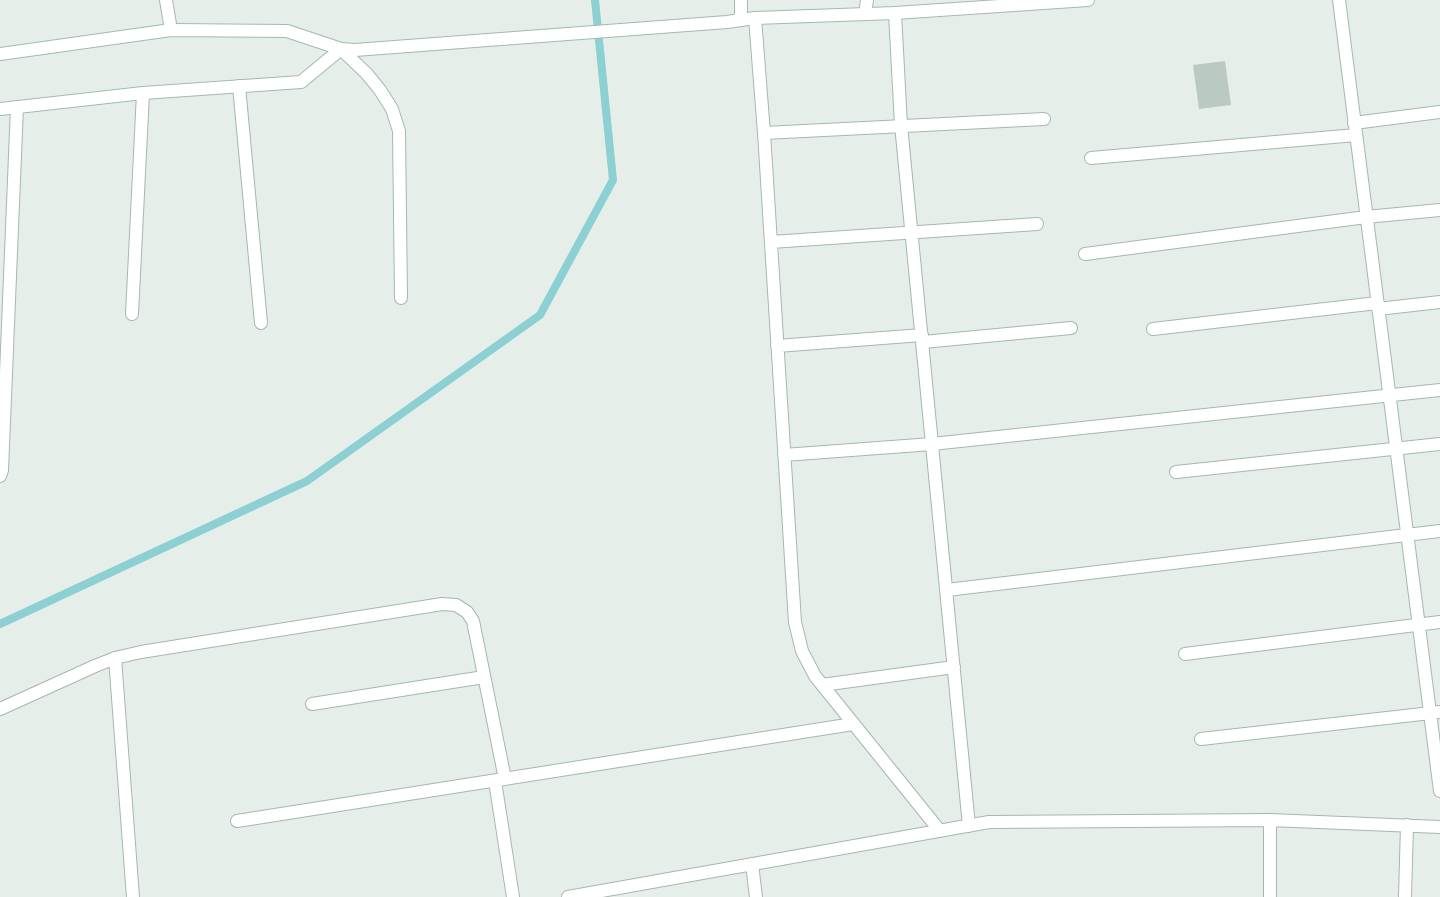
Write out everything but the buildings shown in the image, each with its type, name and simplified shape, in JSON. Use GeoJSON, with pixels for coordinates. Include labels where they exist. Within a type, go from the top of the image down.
{"type":"FeatureCollection","features":[{"type":"Feature","properties":{"kind":"street"},"geometry":{"type":"LineString","coordinates":[[166,0],[171,30]]}},
{"type":"Feature","properties":{"kind":"street"},"geometry":{"type":"LineString","coordinates":[[741,0],[741,20]]}},
{"type":"Feature","properties":{"kind":"street"},"geometry":{"type":"LineString","coordinates":[[865,14],[867,0]]}},
{"type":"Feature","properties":{"kind":"street"},"geometry":{"type":"LineString","coordinates":[[0,54],[171,30],[287,31],[341,49],[355,50],[727,22],[755,18],[896,13],[1088,0]]}},
{"type":"Feature","properties":{"kind":"street"},"geometry":{"type":"LineString","coordinates":[[1338,0],[1419,624],[1435,712],[1440,791]]}},
{"type":"Feature","properties":{"kind":"street"},"geometry":{"type":"LineString","coordinates":[[896,13],[901,125],[970,826]]}},
{"type":"Feature","properties":{"kind":"street"},"geometry":{"type":"LineString","coordinates":[[755,18],[764,133],[795,622],[802,651],[815,676],[940,831]]}},
{"type":"Feature","properties":{"kind":"street"},"geometry":{"type":"LineString","coordinates":[[0,108],[143,93],[301,82],[341,49]]}},
{"type":"Feature","properties":{"kind":"street"},"geometry":{"type":"LineString","coordinates":[[341,49],[367,74],[380,90],[392,109],[399,131],[401,298]]}},
{"type":"Feature","properties":{"kind":"street"},"geometry":{"type":"LineString","coordinates":[[239,86],[261,323]]}},
{"type":"Feature","properties":{"kind":"street"},"geometry":{"type":"LineString","coordinates":[[132,314],[143,93]]}},
{"type":"Feature","properties":{"kind":"street"},"geometry":{"type":"LineString","coordinates":[[0,476],[2,470],[17,107]]}},
{"type":"Feature","properties":{"kind":"street"},"geometry":{"type":"LineString","coordinates":[[1091,158],[1355,129],[1440,112]]}},
{"type":"Feature","properties":{"kind":"street"},"geometry":{"type":"LineString","coordinates":[[764,133],[1044,119]]}},
{"type":"Feature","properties":{"kind":"street"},"geometry":{"type":"LineString","coordinates":[[1085,254],[1366,217],[1440,210]]}},
{"type":"Feature","properties":{"kind":"street"},"geometry":{"type":"LineString","coordinates":[[771,242],[1037,224]]}},
{"type":"Feature","properties":{"kind":"street"},"geometry":{"type":"LineString","coordinates":[[1153,329],[1378,306],[1440,302]]}},
{"type":"Feature","properties":{"kind":"street"},"geometry":{"type":"LineString","coordinates":[[777,346],[922,339],[1071,328]]}},
{"type":"Feature","properties":{"kind":"street"},"geometry":{"type":"LineString","coordinates":[[784,455],[932,444],[1440,390]]}},
{"type":"Feature","properties":{"kind":"street"},"geometry":{"type":"LineString","coordinates":[[1176,472],[1440,444]]}},
{"type":"Feature","properties":{"kind":"street"},"geometry":{"type":"LineString","coordinates":[[946,590],[1440,531]]}},
{"type":"Feature","properties":{"kind":"street"},"geometry":{"type":"LineString","coordinates":[[0,709],[115,658],[140,652],[442,604],[456,605],[467,612],[473,621],[484,677],[500,780],[513,897]]}},
{"type":"Feature","properties":{"kind":"street"},"geometry":{"type":"LineString","coordinates":[[1185,654],[1440,622]]}},
{"type":"Feature","properties":{"kind":"street"},"geometry":{"type":"LineString","coordinates":[[115,658],[133,897]]}},
{"type":"Feature","properties":{"kind":"street"},"geometry":{"type":"LineString","coordinates":[[822,685],[954,668]]}},
{"type":"Feature","properties":{"kind":"street"},"geometry":{"type":"LineString","coordinates":[[312,704],[484,677]]}},
{"type":"Feature","properties":{"kind":"street"},"geometry":{"type":"LineString","coordinates":[[1201,739],[1435,712]]}},
{"type":"Feature","properties":{"kind":"street"},"geometry":{"type":"LineString","coordinates":[[237,821],[853,724]]}},
{"type":"Feature","properties":{"kind":"street"},"geometry":{"type":"LineString","coordinates":[[1270,820],[1270,897]]}},
{"type":"Feature","properties":{"kind":"street"},"geometry":{"type":"LineString","coordinates":[[568,897],[989,822],[1270,820],[1440,827]]}},
{"type":"Feature","properties":{"kind":"street"},"geometry":{"type":"LineString","coordinates":[[1405,897],[1407,825]]}},
{"type":"Feature","properties":{"kind":"street"},"geometry":{"type":"LineString","coordinates":[[752,864],[756,897]]}},
{"type":"Feature","properties":{"kind":"waterway"},"geometry":{"type":"LineString","coordinates":[[0,624],[307,481],[540,315],[613,180],[595,0]]}}]}
